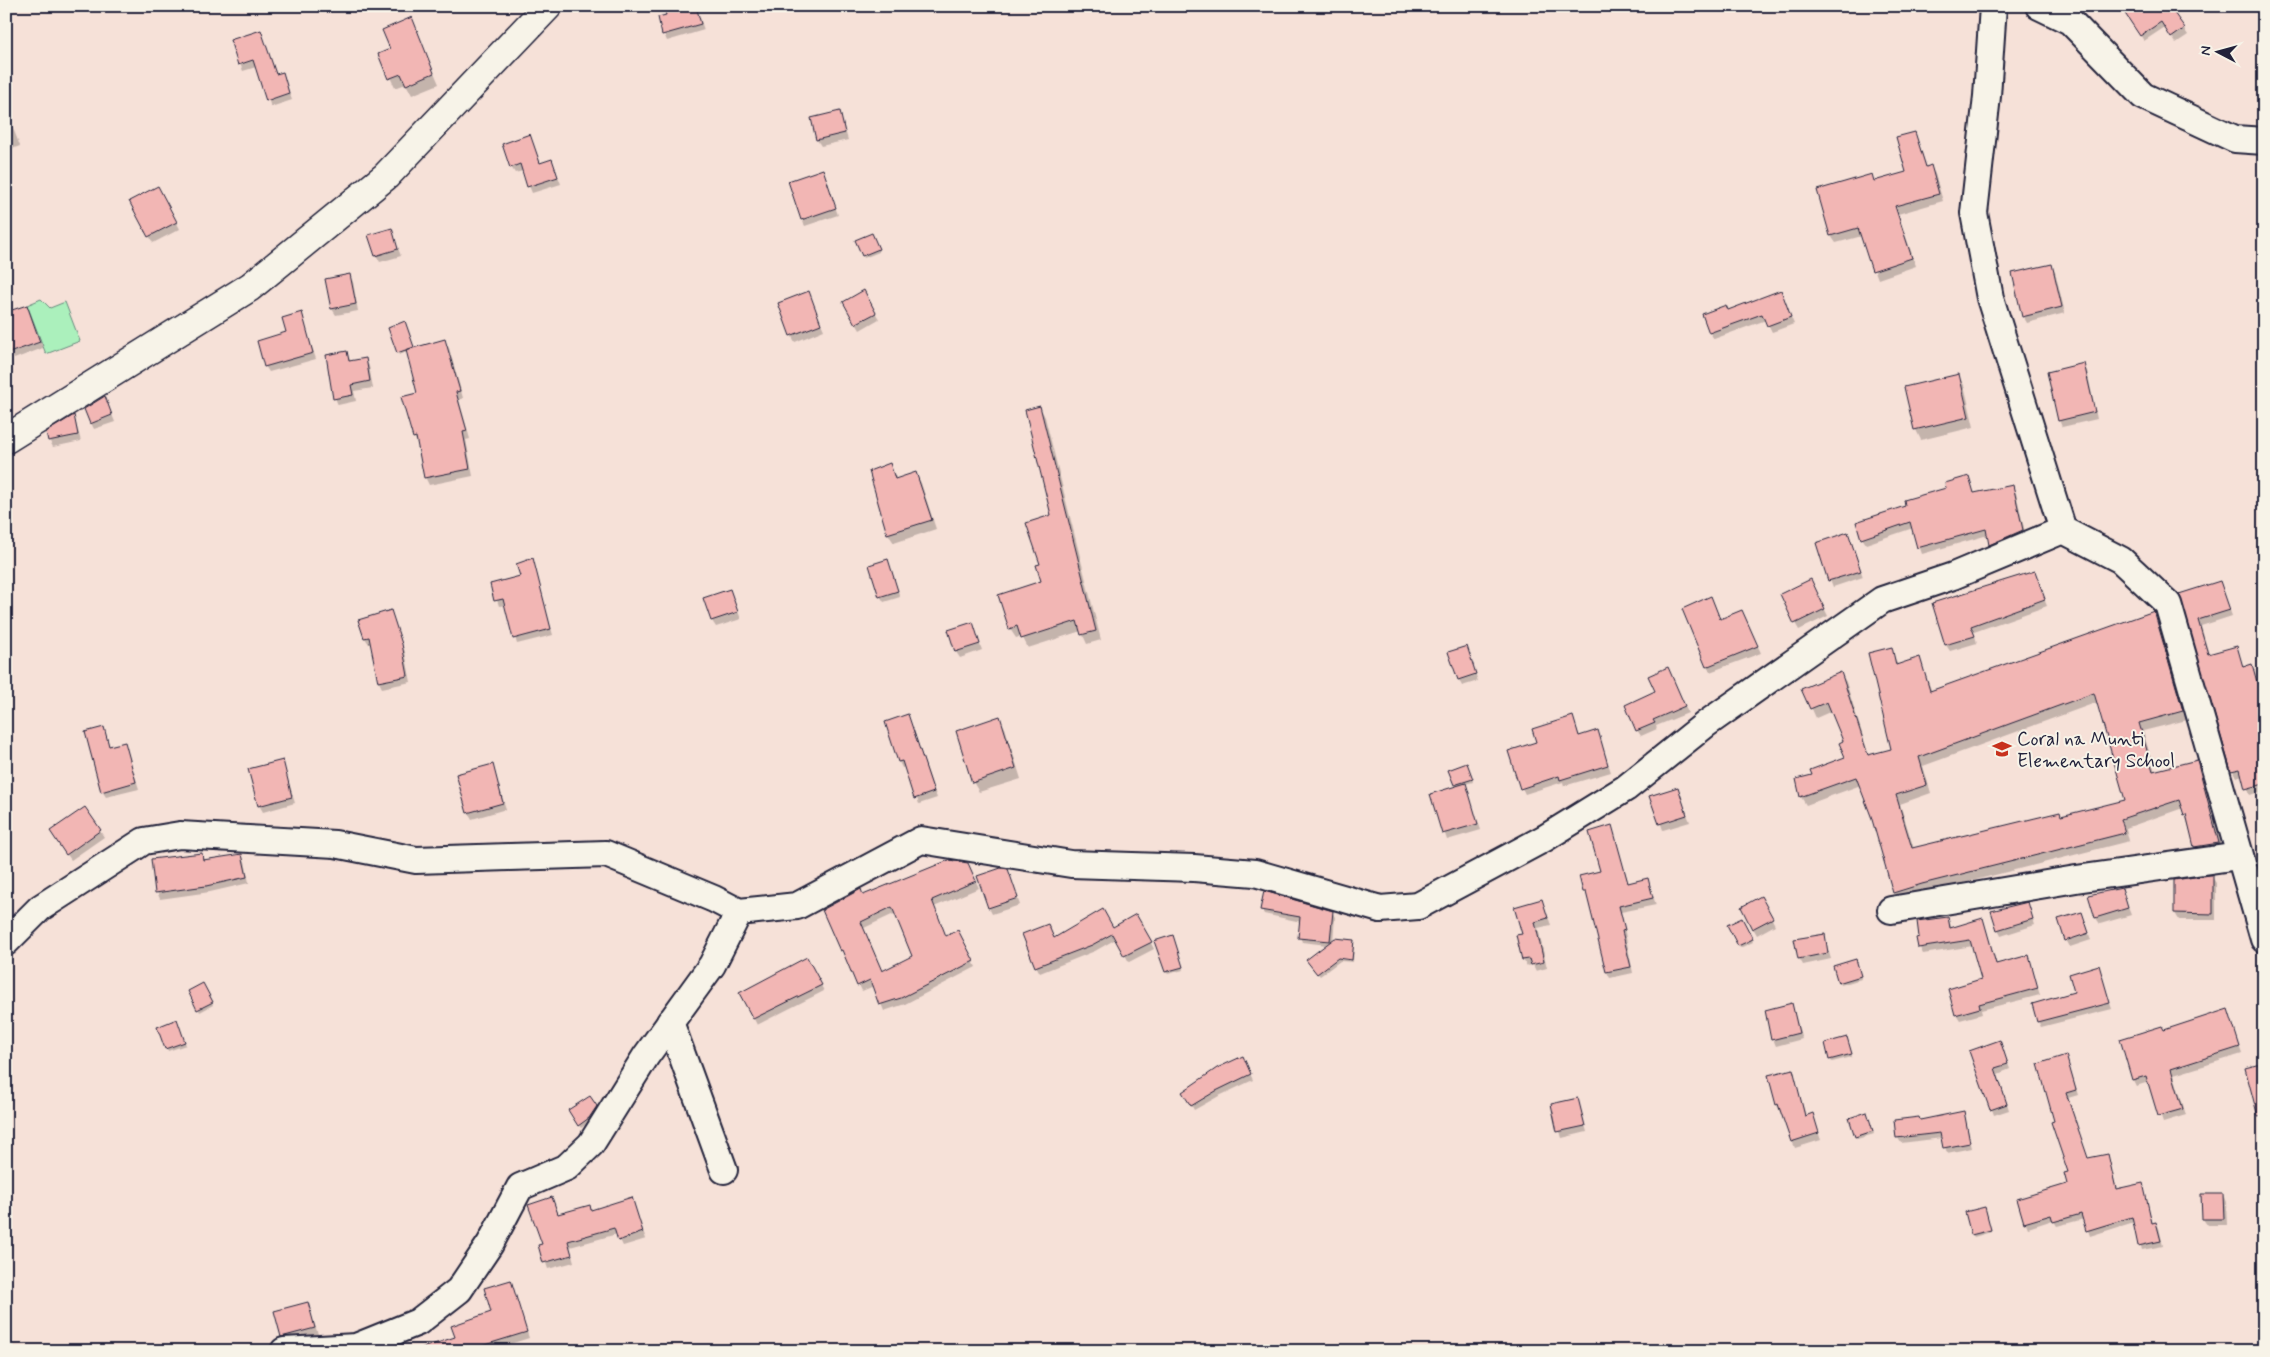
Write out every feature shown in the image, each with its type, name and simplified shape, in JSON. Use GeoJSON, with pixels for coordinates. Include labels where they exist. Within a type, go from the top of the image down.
{"type":"FeatureCollection","features":[{"type":"Feature","properties":{"kind":"street"},"geometry":{"type":"LineString","coordinates":[[6,439],[250,287],[386,176],[548,6]]}},
{"type":"Feature","properties":{"kind":"street"},"geometry":{"type":"LineString","coordinates":[[1992,6],[1987,96],[1974,213],[1990,298],[2063,530],[2121,560],[2168,604],[2264,939]]}},
{"type":"Feature","properties":{"kind":"street"},"geometry":{"type":"LineString","coordinates":[[2039,6],[2070,21],[2143,96],[2236,139],[2264,141]]}},
{"type":"Feature","properties":{"kind":"street"},"geometry":{"type":"LineString","coordinates":[[6,942],[40,908],[144,841],[180,835],[335,844],[416,860],[606,854],[714,899],[739,912],[797,906],[921,840],[1071,864],[1194,868],[1255,873],[1380,909],[1418,906],[1545,838],[1626,788],[1706,724],[1882,600],[1953,576],[2063,530]]}},
{"type":"Feature","properties":{"kind":"street"},"geometry":{"type":"LineString","coordinates":[[1891,910],[2076,879],[2239,856]]}},
{"type":"Feature","properties":{"kind":"street"},"geometry":{"type":"LineString","coordinates":[[284,1351],[356,1347],[418,1322],[459,1290],[490,1244],[520,1187],[567,1167],[591,1144],[646,1056],[712,965],[739,912]]}},
{"type":"Feature","properties":{"kind":"street"},"geometry":{"type":"LineString","coordinates":[[670,1022],[724,1170]]}},
{"type":"Feature","properties":{"kind":"green space"},"geometry":{"type":"Polygon","coordinates":[[[41,299],[50,308],[65,302],[80,341],[46,354],[27,305],[41,299]]]}},
{"type":"Feature","properties":{"kind":"building"},"geometry":{"type":"Polygon","coordinates":[[[663,6],[696,6],[701,24],[662,35],[658,17],[666,15],[663,6]]]}},
{"type":"Feature","properties":{"kind":"building"},"geometry":{"type":"Polygon","coordinates":[[[2120,6],[2184,6],[2174,13],[2185,28],[2171,38],[2161,22],[2140,36],[2120,6]]]}},
{"type":"Feature","properties":{"kind":"building"},"geometry":{"type":"Polygon","coordinates":[[[412,17],[434,73],[406,85],[401,74],[388,79],[378,54],[390,49],[382,30],[412,17]]]}},
{"type":"Feature","properties":{"kind":"building"},"geometry":{"type":"Polygon","coordinates":[[[261,30],[276,74],[283,72],[289,93],[266,101],[253,60],[238,65],[230,40],[261,30]]]}},
{"type":"Feature","properties":{"kind":"building"},"geometry":{"type":"Polygon","coordinates":[[[840,111],[845,133],[816,140],[811,118],[840,111]]]}},
{"type":"Feature","properties":{"kind":"building"},"geometry":{"type":"Polygon","coordinates":[[[1915,132],[1926,167],[1931,165],[1939,194],[1895,206],[1912,258],[1872,271],[1858,228],[1830,236],[1817,190],[1872,174],[1874,181],[1906,172],[1896,137],[1915,132]]]}},
{"type":"Feature","properties":{"kind":"building"},"geometry":{"type":"Polygon","coordinates":[[[530,134],[540,163],[552,159],[558,177],[527,187],[520,164],[510,168],[502,144],[530,134]]]}},
{"type":"Feature","properties":{"kind":"building"},"geometry":{"type":"Polygon","coordinates":[[[823,169],[836,208],[801,220],[788,181],[823,169]]]}},
{"type":"Feature","properties":{"kind":"building"},"geometry":{"type":"Polygon","coordinates":[[[158,186],[177,222],[148,237],[129,201],[158,186]]]}},
{"type":"Feature","properties":{"kind":"building"},"geometry":{"type":"Polygon","coordinates":[[[392,228],[398,249],[375,256],[368,235],[392,228]]]}},
{"type":"Feature","properties":{"kind":"building"},"geometry":{"type":"Polygon","coordinates":[[[872,233],[879,249],[862,256],[855,240],[872,233]]]}},
{"type":"Feature","properties":{"kind":"building"},"geometry":{"type":"Polygon","coordinates":[[[2052,264],[2062,307],[2022,317],[2012,273],[2052,264]]]}},
{"type":"Feature","properties":{"kind":"building"},"geometry":{"type":"Polygon","coordinates":[[[350,274],[356,304],[331,309],[325,279],[350,274]]]}},
{"type":"Feature","properties":{"kind":"building"},"geometry":{"type":"Polygon","coordinates":[[[864,290],[876,313],[855,324],[843,302],[864,290]]]}},
{"type":"Feature","properties":{"kind":"building"},"geometry":{"type":"Polygon","coordinates":[[[1781,290],[1791,317],[1767,326],[1762,314],[1709,333],[1702,314],[1726,305],[1728,310],[1781,290]]]}},
{"type":"Feature","properties":{"kind":"building"},"geometry":{"type":"Polygon","coordinates":[[[809,291],[821,324],[790,336],[778,303],[809,291]]]}},
{"type":"Feature","properties":{"kind":"building"},"geometry":{"type":"Polygon","coordinates":[[[27,305],[40,342],[6,354],[6,312],[27,305]]]}},
{"type":"Feature","properties":{"kind":"building"},"geometry":{"type":"Polygon","coordinates":[[[302,312],[313,353],[264,367],[257,341],[286,332],[282,318],[302,312]]]}},
{"type":"Feature","properties":{"kind":"building"},"geometry":{"type":"Polygon","coordinates":[[[405,321],[414,347],[397,353],[388,328],[405,321]]]}},
{"type":"Feature","properties":{"kind":"building"},"geometry":{"type":"Polygon","coordinates":[[[445,339],[460,391],[456,392],[467,431],[463,432],[470,469],[424,478],[416,437],[413,438],[401,397],[417,393],[406,350],[445,339]]]}},
{"type":"Feature","properties":{"kind":"building"},"geometry":{"type":"Polygon","coordinates":[[[347,351],[349,361],[366,358],[370,381],[351,385],[353,395],[333,399],[326,355],[347,351]]]}},
{"type":"Feature","properties":{"kind":"building"},"geometry":{"type":"Polygon","coordinates":[[[2084,363],[2095,412],[2058,421],[2047,372],[2084,363]]]}},
{"type":"Feature","properties":{"kind":"building"},"geometry":{"type":"Polygon","coordinates":[[[1959,374],[1969,417],[1914,430],[1904,387],[1959,374]]]}},
{"type":"Feature","properties":{"kind":"building"},"geometry":{"type":"Polygon","coordinates":[[[105,396],[112,415],[90,424],[84,409],[105,396]]]}},
{"type":"Feature","properties":{"kind":"building"},"geometry":{"type":"Polygon","coordinates":[[[1040,406],[1096,631],[1081,635],[1077,621],[1021,639],[1017,626],[1009,629],[998,595],[1041,581],[1036,565],[1040,564],[1026,523],[1051,515],[1025,410],[1040,406]]]}},
{"type":"Feature","properties":{"kind":"building"},"geometry":{"type":"Polygon","coordinates":[[[74,415],[78,435],[48,441],[46,432],[74,415]]]}},
{"type":"Feature","properties":{"kind":"building"},"geometry":{"type":"Polygon","coordinates":[[[890,463],[895,479],[916,472],[932,520],[887,534],[869,471],[890,463]]]}},
{"type":"Feature","properties":{"kind":"building"},"geometry":{"type":"Polygon","coordinates":[[[1969,476],[1974,493],[2013,485],[2023,530],[1989,545],[1986,529],[1917,548],[1910,522],[1861,539],[1856,522],[1905,506],[1904,500],[1946,488],[1945,483],[1969,476]]]}},
{"type":"Feature","properties":{"kind":"building"},"geometry":{"type":"Polygon","coordinates":[[[1848,532],[1861,571],[1828,581],[1816,543],[1848,532]]]}},
{"type":"Feature","properties":{"kind":"building"},"geometry":{"type":"Polygon","coordinates":[[[533,558],[551,629],[513,639],[503,599],[494,601],[490,584],[520,576],[516,564],[533,558]]]}},
{"type":"Feature","properties":{"kind":"building"},"geometry":{"type":"Polygon","coordinates":[[[888,559],[898,591],[879,597],[869,565],[888,559]]]}},
{"type":"Feature","properties":{"kind":"building"},"geometry":{"type":"Polygon","coordinates":[[[2035,571],[2045,599],[1971,626],[1975,636],[1945,645],[1932,603],[2035,571]]]}},
{"type":"Feature","properties":{"kind":"building"},"geometry":{"type":"Polygon","coordinates":[[[1811,579],[1825,609],[1794,624],[1780,594],[1811,579]]]}},
{"type":"Feature","properties":{"kind":"building"},"geometry":{"type":"Polygon","coordinates":[[[2220,581],[2230,610],[2198,620],[2208,654],[2237,646],[2243,667],[2252,664],[2264,707],[2264,784],[2245,789],[2240,769],[2231,771],[2179,594],[2220,581]]]}},
{"type":"Feature","properties":{"kind":"building"},"geometry":{"type":"Polygon","coordinates":[[[730,589],[738,612],[711,621],[703,598],[730,589]]]}},
{"type":"Feature","properties":{"kind":"building"},"geometry":{"type":"Polygon","coordinates":[[[1711,596],[1720,619],[1742,610],[1758,646],[1706,667],[1682,609],[1711,596]]]}},
{"type":"Feature","properties":{"kind":"building"},"geometry":{"type":"Polygon","coordinates":[[[391,610],[402,644],[408,676],[378,682],[369,637],[364,638],[358,620],[391,610]]]}},
{"type":"Feature","properties":{"kind":"building"},"geometry":{"type":"Polygon","coordinates":[[[2154,611],[2183,711],[2139,723],[2153,771],[2197,760],[2219,843],[2194,847],[2186,814],[2184,815],[2179,800],[2121,819],[2125,833],[1893,893],[1871,816],[1856,777],[1800,797],[1796,779],[1812,775],[1810,770],[1845,757],[1839,743],[1843,741],[1827,702],[1810,709],[1801,689],[1841,672],[1868,755],[1891,749],[1868,653],[1892,647],[1896,665],[1920,657],[1930,691],[2154,611]],[[2094,693],[1919,757],[1927,785],[1896,795],[1912,848],[2060,812],[2061,816],[2125,800],[2094,693]]]}},
{"type":"Feature","properties":{"kind":"building"},"geometry":{"type":"Polygon","coordinates":[[[973,622],[980,644],[955,652],[948,630],[973,622]]]}},
{"type":"Feature","properties":{"kind":"building"},"geometry":{"type":"Polygon","coordinates":[[[1467,646],[1476,674],[1458,680],[1448,652],[1467,646]]]}},
{"type":"Feature","properties":{"kind":"building"},"geometry":{"type":"Polygon","coordinates":[[[1668,667],[1685,706],[1653,720],[1655,723],[1636,731],[1625,705],[1655,691],[1648,676],[1668,667]]]}},
{"type":"Feature","properties":{"kind":"building"},"geometry":{"type":"Polygon","coordinates":[[[908,714],[934,792],[914,799],[902,761],[898,762],[885,722],[908,714]]]}},
{"type":"Feature","properties":{"kind":"building"},"geometry":{"type":"Polygon","coordinates":[[[1000,716],[1016,768],[972,783],[956,731],[1000,716]]]}},
{"type":"Feature","properties":{"kind":"building"},"geometry":{"type":"Polygon","coordinates":[[[1573,716],[1579,736],[1598,730],[1608,765],[1560,780],[1559,776],[1520,789],[1508,751],[1536,742],[1532,729],[1573,716]]]}},
{"type":"Feature","properties":{"kind":"building"},"geometry":{"type":"Polygon","coordinates":[[[104,727],[109,746],[125,742],[136,782],[101,792],[85,732],[104,727]]]}},
{"type":"Feature","properties":{"kind":"building"},"geometry":{"type":"Polygon","coordinates":[[[283,760],[292,797],[258,806],[248,769],[283,760]]]}},
{"type":"Feature","properties":{"kind":"building"},"geometry":{"type":"Polygon","coordinates":[[[1467,763],[1473,779],[1454,785],[1448,770],[1467,763]]]}},
{"type":"Feature","properties":{"kind":"building"},"geometry":{"type":"Polygon","coordinates":[[[493,764],[503,803],[467,813],[456,774],[493,764]]]}},
{"type":"Feature","properties":{"kind":"building"},"geometry":{"type":"Polygon","coordinates":[[[1466,783],[1478,824],[1442,834],[1430,794],[1466,783]]]}},
{"type":"Feature","properties":{"kind":"building"},"geometry":{"type":"Polygon","coordinates":[[[1678,787],[1687,815],[1659,824],[1649,796],[1678,787]]]}},
{"type":"Feature","properties":{"kind":"building"},"geometry":{"type":"Polygon","coordinates":[[[85,807],[101,830],[66,855],[50,831],[85,807]]]}},
{"type":"Feature","properties":{"kind":"building"},"geometry":{"type":"Polygon","coordinates":[[[1612,825],[1628,883],[1648,878],[1653,898],[1619,906],[1625,930],[1622,931],[1631,967],[1606,972],[1586,892],[1583,892],[1579,876],[1600,871],[1589,832],[1612,825]]]}},
{"type":"Feature","properties":{"kind":"building"},"geometry":{"type":"Polygon","coordinates":[[[202,853],[203,860],[242,854],[247,877],[206,886],[155,893],[151,859],[202,853]]]}},
{"type":"Feature","properties":{"kind":"building"},"geometry":{"type":"Polygon","coordinates":[[[949,860],[968,863],[976,881],[932,900],[946,936],[958,930],[974,961],[901,998],[879,1005],[870,980],[857,986],[822,910],[861,889],[863,895],[949,860]],[[892,907],[861,922],[882,971],[912,956],[892,907]]]}},
{"type":"Feature","properties":{"kind":"building"},"geometry":{"type":"Polygon","coordinates":[[[1001,868],[1008,869],[1018,898],[988,908],[977,876],[1001,868]]]}},
{"type":"Feature","properties":{"kind":"building"},"geometry":{"type":"Polygon","coordinates":[[[2213,875],[2213,914],[2174,913],[2174,880],[2213,875]]]}},
{"type":"Feature","properties":{"kind":"building"},"geometry":{"type":"Polygon","coordinates":[[[2122,888],[2128,908],[2095,918],[2088,895],[2122,888]]]}},
{"type":"Feature","properties":{"kind":"building"},"geometry":{"type":"Polygon","coordinates":[[[1264,891],[1333,911],[1330,941],[1298,938],[1300,917],[1260,910],[1264,891]]]}},
{"type":"Feature","properties":{"kind":"building"},"geometry":{"type":"Polygon","coordinates":[[[1761,896],[1773,918],[1752,929],[1741,907],[1761,896]]]}},
{"type":"Feature","properties":{"kind":"building"},"geometry":{"type":"Polygon","coordinates":[[[1542,899],[1548,918],[1535,922],[1544,962],[1531,965],[1529,959],[1522,960],[1516,935],[1522,934],[1514,907],[1542,899]]]}},
{"type":"Feature","properties":{"kind":"building"},"geometry":{"type":"Polygon","coordinates":[[[2028,902],[2033,919],[1997,930],[1991,911],[2028,902]]]}},
{"type":"Feature","properties":{"kind":"building"},"geometry":{"type":"Polygon","coordinates":[[[1103,909],[1113,927],[1136,914],[1152,942],[1124,956],[1112,934],[1092,945],[1035,967],[1022,934],[1048,924],[1054,938],[1103,909]]]}},
{"type":"Feature","properties":{"kind":"building"},"geometry":{"type":"Polygon","coordinates":[[[2082,912],[2089,933],[2065,941],[2058,919],[2082,912]]]}},
{"type":"Feature","properties":{"kind":"building"},"geometry":{"type":"Polygon","coordinates":[[[1948,917],[1950,928],[1983,918],[1996,964],[2029,955],[2038,988],[1979,1004],[1980,1008],[1955,1015],[1948,989],[1981,979],[1970,940],[1918,948],[1916,938],[1919,937],[1917,921],[1948,917]]]}},
{"type":"Feature","properties":{"kind":"building"},"geometry":{"type":"Polygon","coordinates":[[[1742,918],[1753,939],[1738,946],[1727,925],[1742,918]]]}},
{"type":"Feature","properties":{"kind":"building"},"geometry":{"type":"Polygon","coordinates":[[[1825,934],[1828,953],[1798,959],[1794,939],[1825,934]]]}},
{"type":"Feature","properties":{"kind":"building"},"geometry":{"type":"Polygon","coordinates":[[[1173,935],[1183,967],[1165,972],[1154,941],[1173,935]]]}},
{"type":"Feature","properties":{"kind":"building"},"geometry":{"type":"Polygon","coordinates":[[[1335,938],[1354,940],[1352,960],[1338,958],[1317,974],[1306,960],[1335,938]]]}},
{"type":"Feature","properties":{"kind":"building"},"geometry":{"type":"Polygon","coordinates":[[[807,957],[822,985],[753,1019],[739,993],[807,957]]]}},
{"type":"Feature","properties":{"kind":"building"},"geometry":{"type":"Polygon","coordinates":[[[1856,959],[1861,976],[1838,983],[1833,966],[1856,959]]]}},
{"type":"Feature","properties":{"kind":"building"},"geometry":{"type":"Polygon","coordinates":[[[2099,965],[2110,1003],[2037,1022],[2032,1004],[2074,992],[2069,974],[2099,965]]]}},
{"type":"Feature","properties":{"kind":"building"},"geometry":{"type":"Polygon","coordinates":[[[203,983],[213,1002],[197,1010],[188,991],[203,983]]]}},
{"type":"Feature","properties":{"kind":"building"},"geometry":{"type":"Polygon","coordinates":[[[1792,1003],[1799,1033],[1771,1040],[1765,1010],[1792,1003]]]}},
{"type":"Feature","properties":{"kind":"building"},"geometry":{"type":"Polygon","coordinates":[[[2228,1009],[2240,1047],[2171,1069],[2183,1109],[2158,1116],[2146,1076],[2132,1080],[2120,1039],[2162,1026],[2164,1030],[2228,1009]]]}},
{"type":"Feature","properties":{"kind":"building"},"geometry":{"type":"Polygon","coordinates":[[[177,1019],[185,1042],[165,1049],[157,1027],[177,1019]]]}},
{"type":"Feature","properties":{"kind":"building"},"geometry":{"type":"Polygon","coordinates":[[[1847,1037],[1852,1054],[1829,1060],[1825,1043],[1847,1037]]]}},
{"type":"Feature","properties":{"kind":"building"},"geometry":{"type":"Polygon","coordinates":[[[2000,1040],[2008,1064],[1995,1068],[2007,1104],[1990,1110],[1969,1051],[2000,1040]]]}},
{"type":"Feature","properties":{"kind":"building"},"geometry":{"type":"Polygon","coordinates":[[[2066,1055],[2076,1090],[2066,1093],[2088,1158],[2108,1154],[2116,1189],[2143,1183],[2152,1223],[2156,1222],[2161,1241],[2138,1246],[2132,1217],[2086,1231],[2081,1214],[2053,1222],[2051,1215],[2024,1223],[2017,1199],[2067,1184],[2064,1173],[2068,1172],[2051,1122],[2054,1121],[2038,1064],[2066,1055]]]}},
{"type":"Feature","properties":{"kind":"building"},"geometry":{"type":"Polygon","coordinates":[[[1243,1056],[1251,1074],[1191,1106],[1182,1092],[1217,1068],[1243,1056]]]}},
{"type":"Feature","properties":{"kind":"building"},"geometry":{"type":"Polygon","coordinates":[[[2264,1063],[2264,1116],[2258,1117],[2245,1068],[2264,1063]]]}},
{"type":"Feature","properties":{"kind":"building"},"geometry":{"type":"Polygon","coordinates":[[[1793,1069],[1805,1116],[1813,1113],[1819,1133],[1791,1142],[1778,1104],[1776,1105],[1768,1075],[1793,1069]]]}},
{"type":"Feature","properties":{"kind":"building"},"geometry":{"type":"Polygon","coordinates":[[[590,1096],[597,1106],[589,1118],[578,1126],[568,1110],[590,1096]]]}},
{"type":"Feature","properties":{"kind":"building"},"geometry":{"type":"Polygon","coordinates":[[[1578,1098],[1585,1126],[1557,1132],[1551,1104],[1578,1098]]]}},
{"type":"Feature","properties":{"kind":"building"},"geometry":{"type":"Polygon","coordinates":[[[1964,1111],[1970,1143],[1943,1148],[1940,1133],[1896,1138],[1894,1120],[1919,1117],[1920,1120],[1964,1111]]]}},
{"type":"Feature","properties":{"kind":"building"},"geometry":{"type":"Polygon","coordinates":[[[1867,1112],[1873,1131],[1855,1137],[1849,1118],[1867,1112]]]}},
{"type":"Feature","properties":{"kind":"building"},"geometry":{"type":"Polygon","coordinates":[[[2201,1194],[2223,1194],[2224,1219],[2202,1219],[2201,1194]]]}},
{"type":"Feature","properties":{"kind":"building"},"geometry":{"type":"Polygon","coordinates":[[[552,1197],[558,1214],[590,1205],[591,1210],[632,1197],[643,1232],[618,1241],[614,1228],[568,1241],[572,1255],[543,1263],[538,1245],[542,1244],[528,1205],[552,1197]]]}},
{"type":"Feature","properties":{"kind":"building"},"geometry":{"type":"Polygon","coordinates":[[[1985,1207],[1991,1230],[1971,1235],[1965,1212],[1985,1207]]]}},
{"type":"Feature","properties":{"kind":"building"},"geometry":{"type":"Polygon","coordinates":[[[511,1280],[527,1332],[465,1351],[422,1351],[422,1348],[455,1337],[451,1326],[491,1312],[484,1288],[511,1280]]]}},
{"type":"Feature","properties":{"kind":"building"},"geometry":{"type":"Polygon","coordinates":[[[308,1302],[315,1328],[281,1337],[274,1311],[308,1302]]]}},
{"type":"Feature","properties":{"kind":"place","name":"Coral na Munti Elementary School"},"geometry":{"type":"Point","coordinates":[2002,749]}}]}
